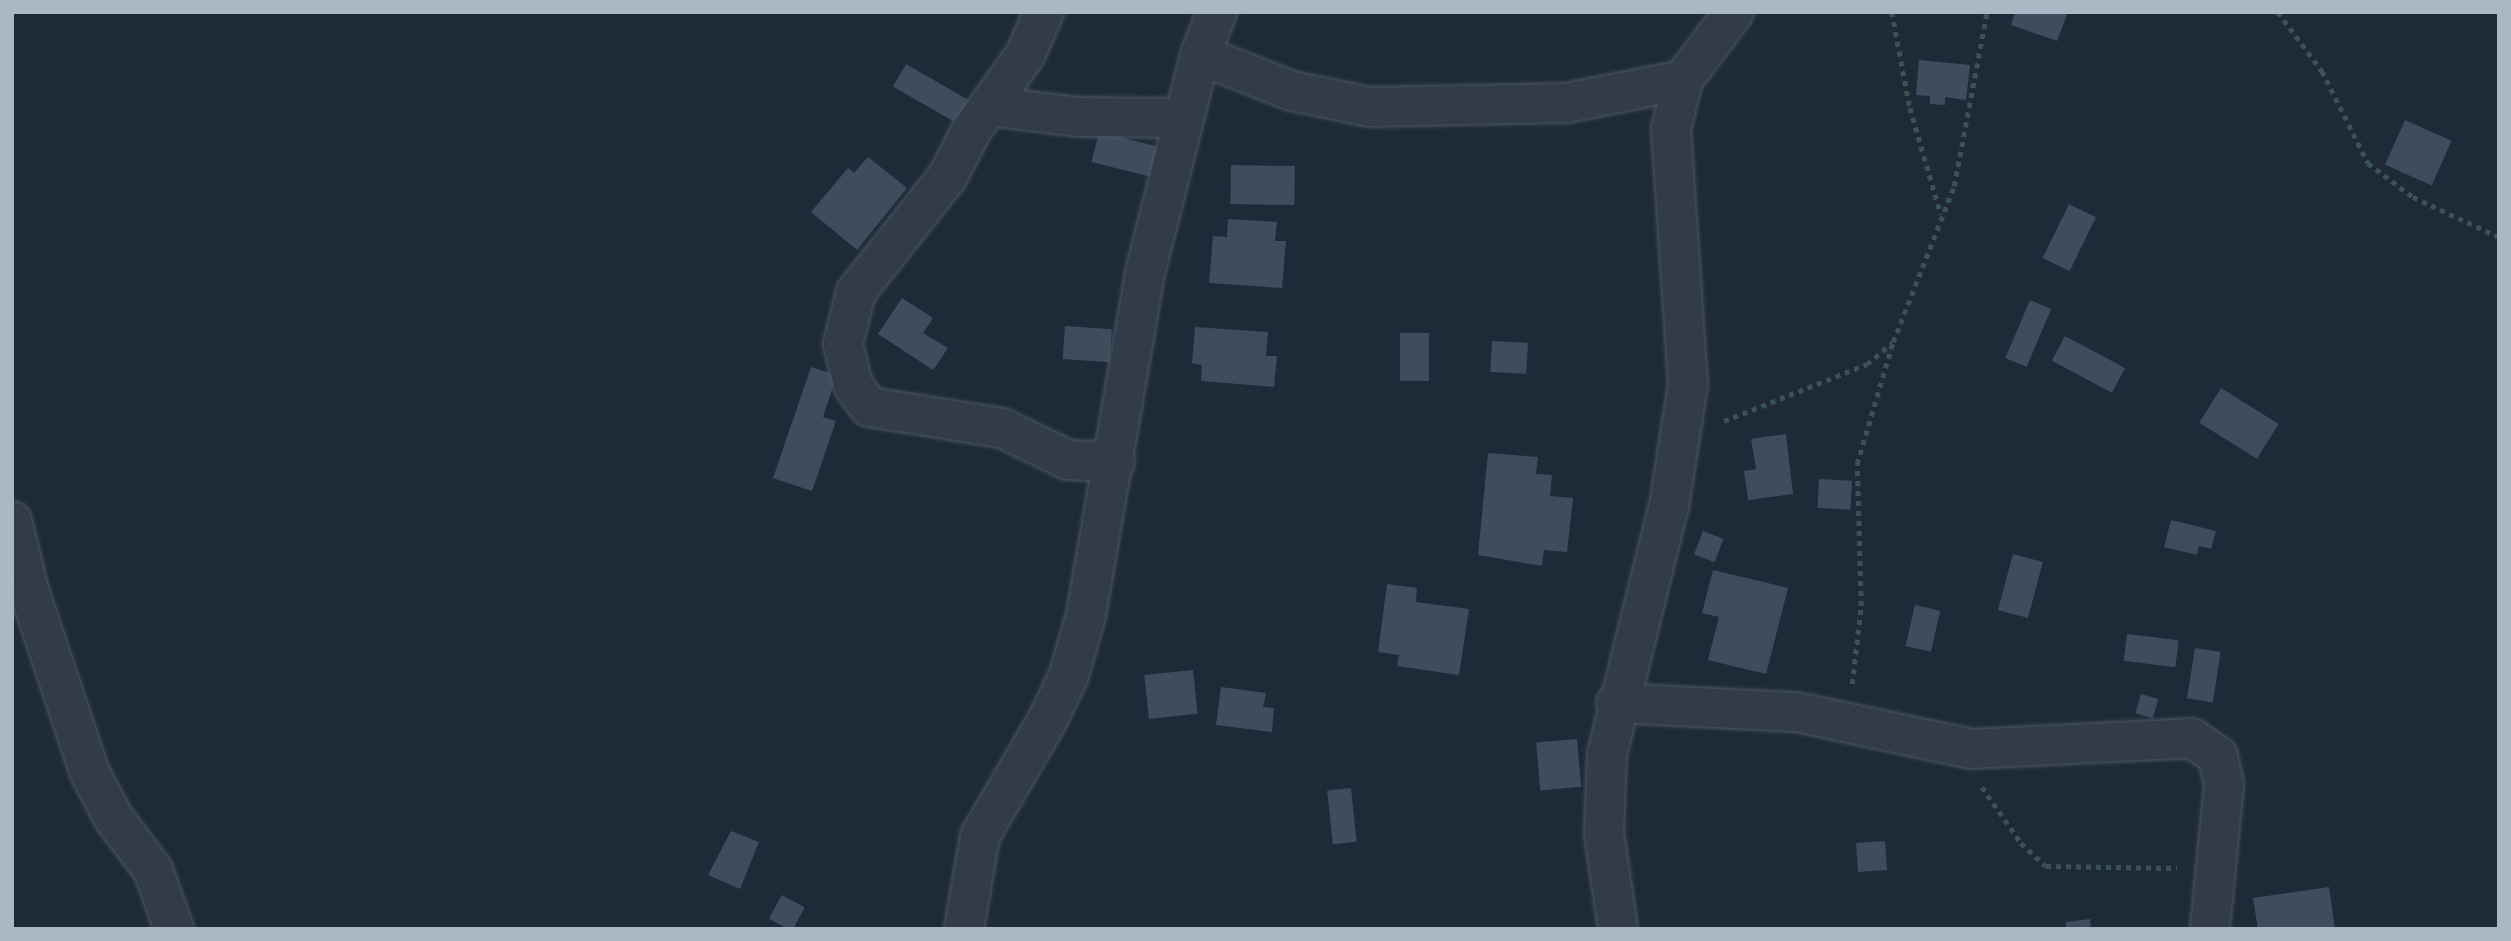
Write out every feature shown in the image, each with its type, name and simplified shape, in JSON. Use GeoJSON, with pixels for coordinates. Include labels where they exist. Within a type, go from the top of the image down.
{"type":"FeatureCollection","features":[{"type":"Feature","properties":{"kind":"street"},"geometry":{"type":"LineString","coordinates":[[1044,12],[1025,55],[989,106],[948,176],[856,292],[843,344],[853,385],[863,403],[875,409],[1002,428],[1068,460],[1115,462]]}},
{"type":"Feature","properties":{"kind":"street"},"geometry":{"type":"LineString","coordinates":[[964,929],[980,836],[1069,675],[1115,462],[1145,273],[1200,55],[1217,12]]}},
{"type":"Feature","properties":{"kind":"street"},"geometry":{"type":"LineString","coordinates":[[1618,929],[1604,833],[1606,754],[1616,703],[1669,506],[1688,385],[1671,129],[1683,80],[1734,12]]}},
{"type":"Feature","properties":{"kind":"street"},"geometry":{"type":"LineString","coordinates":[[1200,55],[1292,91],[1370,107],[1566,103],[1683,80]]}},
{"type":"Feature","properties":{"kind":"street"},"geometry":{"type":"LineString","coordinates":[[989,106],[1080,117],[1184,118]]}},
{"type":"Feature","properties":{"kind":"street"},"geometry":{"type":"LineString","coordinates":[[12,521],[29,590],[90,773],[113,817],[153,870],[174,929]]}},
{"type":"Feature","properties":{"kind":"street"},"geometry":{"type":"LineString","coordinates":[[1616,703],[1796,712],[1956,746],[2192,738],[2218,756],[2224,786],[2210,929]]}},
{"type":"Feature","properties":{"kind":"path"},"geometry":{"type":"LineString","coordinates":[[1892,12],[1910,108],[1941,217]]}},
{"type":"Feature","properties":{"kind":"path"},"geometry":{"type":"LineString","coordinates":[[1848,724],[1861,606],[1857,464],[1893,342],[1941,217],[1964,147],[1987,12]]}},
{"type":"Feature","properties":{"kind":"path"},"geometry":{"type":"LineString","coordinates":[[2278,12],[2322,71],[2368,163],[2413,197],[2499,237]]}},
{"type":"Feature","properties":{"kind":"path"},"geometry":{"type":"LineString","coordinates":[[1677,442],[1867,365],[1893,342]]}},
{"type":"Feature","properties":{"kind":"path"},"geometry":{"type":"LineString","coordinates":[[1956,746],[2021,843],[2046,866],[2216,867]]}},
{"type":"Feature","properties":{"kind":"building"},"geometry":{"type":"Polygon","coordinates":[[[2015,12],[2068,12],[2057,41],[2011,25],[2015,12]]]}},
{"type":"Feature","properties":{"kind":"building"},"geometry":{"type":"Polygon","coordinates":[[[1919,60],[1970,65],[1966,100],[1945,97],[1945,105],[1930,104],[1930,96],[1916,95],[1919,60]]]}},
{"type":"Feature","properties":{"kind":"building"},"geometry":{"type":"Polygon","coordinates":[[[906,64],[968,100],[955,123],[893,87],[906,64]]]}},
{"type":"Feature","properties":{"kind":"building"},"geometry":{"type":"Polygon","coordinates":[[[2405,120],[2452,141],[2432,186],[2385,165],[2405,120]]]}},
{"type":"Feature","properties":{"kind":"building"},"geometry":{"type":"Polygon","coordinates":[[[1099,132],[1157,147],[1150,177],[1092,162],[1099,132]]]}},
{"type":"Feature","properties":{"kind":"building"},"geometry":{"type":"Polygon","coordinates":[[[868,157],[907,188],[857,250],[811,212],[848,168],[854,173],[868,157]]]}},
{"type":"Feature","properties":{"kind":"building"},"geometry":{"type":"Polygon","coordinates":[[[1231,165],[1295,166],[1294,205],[1230,204],[1231,165]]]}},
{"type":"Feature","properties":{"kind":"building"},"geometry":{"type":"Polygon","coordinates":[[[2069,204],[2096,217],[2070,271],[2043,258],[2069,204]]]}},
{"type":"Feature","properties":{"kind":"building"},"geometry":{"type":"Polygon","coordinates":[[[1228,219],[1277,222],[1275,241],[1286,241],[1282,288],[1209,283],[1213,236],[1227,237],[1228,219]]]}},
{"type":"Feature","properties":{"kind":"building"},"geometry":{"type":"Polygon","coordinates":[[[902,298],[933,318],[923,333],[948,348],[933,370],[878,334],[902,298]]]}},
{"type":"Feature","properties":{"kind":"building"},"geometry":{"type":"Polygon","coordinates":[[[2030,300],[2051,309],[2027,367],[2005,358],[2030,300]]]}},
{"type":"Feature","properties":{"kind":"building"},"geometry":{"type":"Polygon","coordinates":[[[1065,326],[1112,329],[1110,362],[1063,359],[1065,326]]]}},
{"type":"Feature","properties":{"kind":"building"},"geometry":{"type":"Polygon","coordinates":[[[1195,327],[1268,332],[1266,356],[1277,356],[1274,387],[1201,381],[1202,365],[1192,363],[1195,327]]]}},
{"type":"Feature","properties":{"kind":"building"},"geometry":{"type":"Polygon","coordinates":[[[1400,333],[1429,333],[1429,381],[1400,381],[1400,333]]]}},
{"type":"Feature","properties":{"kind":"building"},"geometry":{"type":"Polygon","coordinates":[[[2065,336],[2125,368],[2112,393],[2052,361],[2065,336]]]}},
{"type":"Feature","properties":{"kind":"building"},"geometry":{"type":"Polygon","coordinates":[[[1492,341],[1528,343],[1526,374],[1490,372],[1492,341]]]}},
{"type":"Feature","properties":{"kind":"building"},"geometry":{"type":"Polygon","coordinates":[[[811,367],[837,375],[823,417],[836,421],[812,491],[773,478],[811,367]]]}},
{"type":"Feature","properties":{"kind":"building"},"geometry":{"type":"Polygon","coordinates":[[[2221,388],[2279,424],[2257,459],[2199,423],[2221,388]]]}},
{"type":"Feature","properties":{"kind":"building"},"geometry":{"type":"Polygon","coordinates":[[[1786,434],[1793,494],[1748,500],[1744,471],[1756,469],[1751,439],[1786,434]]]}},
{"type":"Feature","properties":{"kind":"building"},"geometry":{"type":"Polygon","coordinates":[[[1488,453],[1538,457],[1536,474],[1552,475],[1550,496],[1573,498],[1567,552],[1544,550],[1542,566],[1478,555],[1488,453]]]}},
{"type":"Feature","properties":{"kind":"building"},"geometry":{"type":"Polygon","coordinates":[[[1819,479],[1852,481],[1850,510],[1817,508],[1819,479]]]}},
{"type":"Feature","properties":{"kind":"building"},"geometry":{"type":"Polygon","coordinates":[[[2171,520],[2216,531],[2211,549],[2199,546],[2197,555],[2164,547],[2171,520]]]}},
{"type":"Feature","properties":{"kind":"building"},"geometry":{"type":"Polygon","coordinates":[[[1703,531],[1724,539],[1715,562],[1694,554],[1703,531]]]}},
{"type":"Feature","properties":{"kind":"building"},"geometry":{"type":"Polygon","coordinates":[[[2013,554],[2043,562],[2028,618],[1998,610],[2013,554]]]}},
{"type":"Feature","properties":{"kind":"building"},"geometry":{"type":"Polygon","coordinates":[[[1713,570],[1788,588],[1766,674],[1708,660],[1719,617],[1702,613],[1713,570]]]}},
{"type":"Feature","properties":{"kind":"building"},"geometry":{"type":"Polygon","coordinates":[[[1387,584],[1417,588],[1416,602],[1469,609],[1459,675],[1397,666],[1399,655],[1378,652],[1387,584]]]}},
{"type":"Feature","properties":{"kind":"building"},"geometry":{"type":"Polygon","coordinates":[[[1915,605],[1940,611],[1931,652],[1906,646],[1915,605]]]}},
{"type":"Feature","properties":{"kind":"building"},"geometry":{"type":"Polygon","coordinates":[[[2127,634],[2179,640],[2175,667],[2124,661],[2127,634]]]}},
{"type":"Feature","properties":{"kind":"building"},"geometry":{"type":"Polygon","coordinates":[[[2195,648],[2221,652],[2213,702],[2187,698],[2195,648]]]}},
{"type":"Feature","properties":{"kind":"building"},"geometry":{"type":"Polygon","coordinates":[[[1193,670],[1198,714],[1149,719],[1144,675],[1193,670]]]}},
{"type":"Feature","properties":{"kind":"building"},"geometry":{"type":"Polygon","coordinates":[[[1221,687],[1266,693],[1263,707],[1274,708],[1272,732],[1216,725],[1221,687]]]}},
{"type":"Feature","properties":{"kind":"building"},"geometry":{"type":"Polygon","coordinates":[[[2141,694],[2158,699],[2153,718],[2135,713],[2141,694]]]}},
{"type":"Feature","properties":{"kind":"building"},"geometry":{"type":"Polygon","coordinates":[[[1577,739],[1581,787],[1540,790],[1536,743],[1577,739]]]}},
{"type":"Feature","properties":{"kind":"building"},"geometry":{"type":"Polygon","coordinates":[[[1351,788],[1357,842],[1333,844],[1327,791],[1351,788]]]}},
{"type":"Feature","properties":{"kind":"building"},"geometry":{"type":"Polygon","coordinates":[[[731,831],[759,842],[740,889],[708,875],[731,831]]]}},
{"type":"Feature","properties":{"kind":"building"},"geometry":{"type":"Polygon","coordinates":[[[1885,841],[1887,870],[1858,872],[1856,843],[1885,841]]]}},
{"type":"Feature","properties":{"kind":"building"},"geometry":{"type":"Polygon","coordinates":[[[2329,887],[2335,929],[2258,929],[2253,898],[2329,887]]]}},
{"type":"Feature","properties":{"kind":"building"},"geometry":{"type":"Polygon","coordinates":[[[782,895],[805,908],[793,929],[769,919],[782,895]]]}},
{"type":"Feature","properties":{"kind":"building"},"geometry":{"type":"Polygon","coordinates":[[[2090,919],[2091,929],[2066,929],[2066,922],[2090,919]]]}}]}
